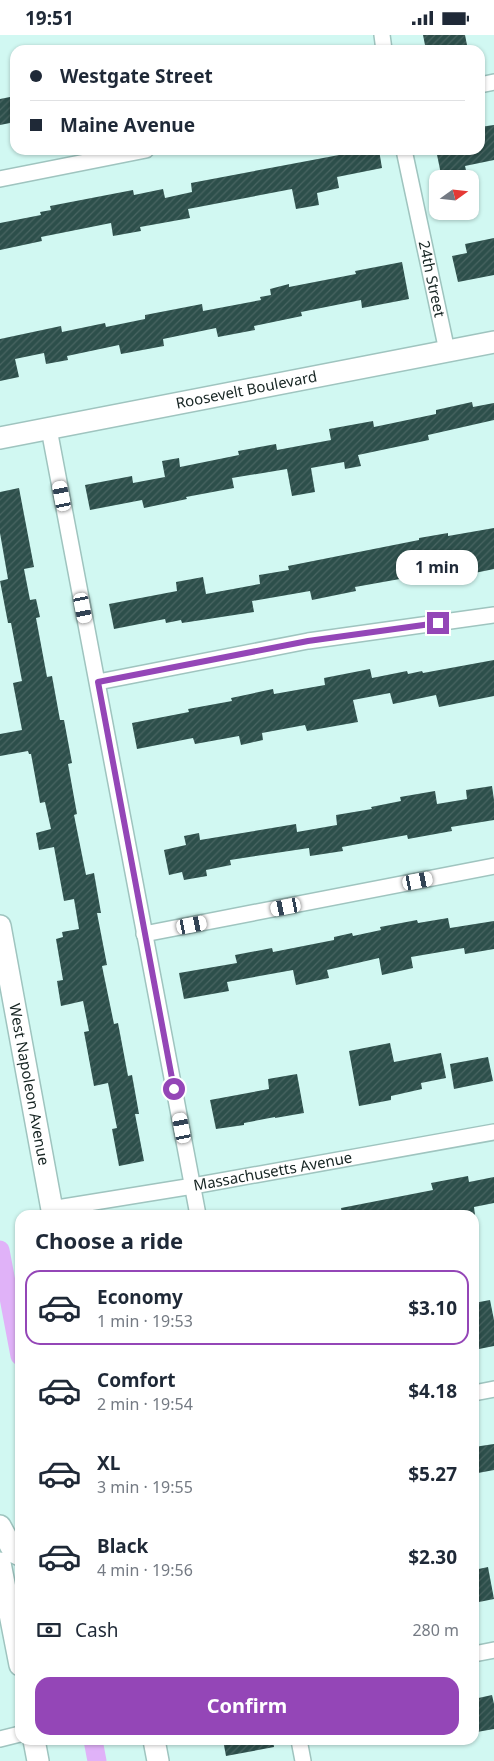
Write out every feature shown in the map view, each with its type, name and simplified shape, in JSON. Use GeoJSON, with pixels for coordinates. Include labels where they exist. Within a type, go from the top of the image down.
{"type":"FeatureCollection","features":[{"type":"Feature","properties":{"kind":"street"},"geometry":{"type":"LineString","coordinates":[[0,179],[121,155]]}},
{"type":"Feature","properties":{"kind":"street","name":"24th Street"},"geometry":{"type":"LineString","coordinates":[[405,155],[447,351]]}},
{"type":"Feature","properties":{"kind":"street","name":"Roosevelt Boulevard"},"geometry":{"type":"LineString","coordinates":[[0,438],[494,342]]}},
{"type":"Feature","properties":{"kind":"street"},"geometry":{"type":"LineString","coordinates":[[49,429],[197,1210]]}},
{"type":"Feature","properties":{"kind":"street"},"geometry":{"type":"LineString","coordinates":[[98,682],[308,641],[494,615]]}},
{"type":"Feature","properties":{"kind":"street"},"geometry":{"type":"LineString","coordinates":[[144,934],[494,866]]}},
{"type":"Feature","properties":{"kind":"street","name":"West Napoleon Avenue"},"geometry":{"type":"LineString","coordinates":[[0,926],[52,1210]]}},
{"type":"Feature","properties":{"kind":"street","name":"Massachusetts Avenue"},"geometry":{"type":"LineString","coordinates":[[63,1210],[494,1132]]}},
{"type":"Feature","properties":{"kind":"street"},"geometry":{"type":"LineString","coordinates":[[479,1392],[494,1389]]}},
{"type":"Feature","properties":{"kind":"street"},"geometry":{"type":"LineString","coordinates":[[0,1526],[15,1552]]}},
{"type":"Feature","properties":{"kind":"street"},"geometry":{"type":"LineString","coordinates":[[0,1563],[15,1640]]}},
{"type":"Feature","properties":{"kind":"street"},"geometry":{"type":"LineString","coordinates":[[479,1653],[494,1650]]}},
{"type":"Feature","properties":{"kind":"street"},"geometry":{"type":"LineString","coordinates":[[0,1739],[15,1735]]}},
{"type":"Feature","properties":{"kind":"street"},"geometry":{"type":"LineString","coordinates":[[35,1745],[38,1761]]}},
{"type":"Feature","properties":{"kind":"street"},"geometry":{"type":"LineString","coordinates":[[155,1745],[158,1761]]}},
{"type":"Feature","properties":{"kind":"street"},"geometry":{"type":"LineString","coordinates":[[300,1745],[303,1761]]}},
{"type":"Feature","properties":{"kind":"building"},"geometry":{"type":"Polygon","coordinates":[[[423,35],[465,35],[467,45],[425,45],[423,35]]]}},
{"type":"Feature","properties":{"kind":"building"},"geometry":{"type":"Polygon","coordinates":[[[10,97],[10,123],[0,125],[0,99],[10,97]]]}},
{"type":"Feature","properties":{"kind":"building"},"geometry":{"type":"Polygon","coordinates":[[[494,125],[494,160],[465,166],[466,170],[440,170],[437,155],[485,155],[485,126],[494,125]]]}},
{"type":"Feature","properties":{"kind":"building"},"geometry":{"type":"Polygon","coordinates":[[[339,155],[380,155],[382,168],[337,177],[339,188],[317,193],[319,205],[296,209],[292,189],[188,209],[190,218],[140,227],[141,231],[113,236],[111,223],[41,237],[42,241],[0,250],[0,223],[41,215],[40,212],[51,210],[50,206],[133,190],[134,195],[163,189],[165,198],[192,192],[191,183],[339,155]]]}},
{"type":"Feature","properties":{"kind":"building"},"geometry":{"type":"Polygon","coordinates":[[[494,238],[494,275],[458,282],[452,256],[467,253],[465,244],[494,238]]]}},
{"type":"Feature","properties":{"kind":"building"},"geometry":{"type":"Polygon","coordinates":[[[402,262],[409,299],[362,308],[361,300],[301,312],[302,316],[254,326],[255,330],[218,337],[216,328],[163,339],[164,346],[121,354],[119,345],[67,356],[68,360],[46,364],[44,353],[15,359],[19,377],[0,381],[0,339],[61,326],[62,332],[105,323],[106,327],[145,319],[145,315],[202,304],[203,311],[261,300],[260,297],[271,295],[270,289],[289,284],[289,287],[356,274],[355,271],[402,262]]]}},
{"type":"Feature","properties":{"kind":"building"},"geometry":{"type":"Polygon","coordinates":[[[472,402],[473,407],[494,403],[494,420],[428,435],[429,440],[358,455],[361,466],[345,469],[344,462],[311,468],[315,492],[292,496],[287,469],[232,478],[234,488],[186,497],[187,499],[144,508],[142,500],[90,510],[85,485],[132,476],[133,483],[165,477],[162,461],[179,458],[180,467],[239,455],[238,451],[276,444],[277,450],[331,440],[329,429],[373,421],[374,427],[436,414],[436,410],[472,402]]]}},
{"type":"Feature","properties":{"kind":"building"},"geometry":{"type":"Polygon","coordinates":[[[19,488],[34,567],[24,569],[30,600],[36,599],[40,617],[36,618],[47,677],[52,676],[60,720],[64,720],[72,763],[68,764],[77,814],[74,815],[86,875],[94,873],[101,913],[97,913],[107,965],[102,966],[114,1024],[118,1023],[128,1076],[132,1075],[139,1114],[135,1114],[144,1161],[119,1166],[112,1129],[117,1128],[108,1083],[94,1086],[84,1032],[89,1031],[83,1001],[61,1006],[57,981],[63,980],[56,939],[63,937],[62,932],[79,929],[74,899],[64,901],[54,847],[39,850],[36,833],[51,829],[45,802],[40,803],[31,754],[28,751],[0,756],[0,734],[22,730],[13,683],[22,681],[11,623],[8,623],[0,581],[8,579],[0,533],[0,492],[19,488]]]}},
{"type":"Feature","properties":{"kind":"building"},"geometry":{"type":"Polygon","coordinates":[[[494,528],[494,569],[460,576],[459,570],[411,577],[355,587],[356,591],[312,600],[310,591],[252,601],[254,612],[182,623],[181,620],[166,623],[165,619],[114,629],[109,604],[177,591],[176,582],[203,577],[206,594],[260,584],[259,575],[289,570],[288,566],[419,540],[419,538],[448,533],[448,536],[494,528]]]}},
{"type":"Feature","properties":{"kind":"building"},"geometry":{"type":"Polygon","coordinates":[[[494,660],[494,696],[439,707],[436,695],[393,704],[390,693],[353,700],[358,722],[307,731],[305,725],[262,733],[263,740],[241,745],[239,736],[195,744],[193,738],[137,749],[132,723],[189,712],[188,709],[232,701],[231,698],[273,689],[274,694],[325,685],[324,678],[370,669],[372,678],[407,671],[408,674],[422,671],[423,673],[494,660]]]}},
{"type":"Feature","properties":{"kind":"building"},"geometry":{"type":"Polygon","coordinates":[[[492,786],[494,820],[451,827],[452,831],[408,839],[407,835],[342,847],[343,851],[310,856],[309,848],[230,860],[231,865],[206,870],[207,876],[184,880],[182,872],[169,875],[164,850],[186,845],[184,836],[199,833],[200,840],[296,824],[297,832],[337,825],[336,815],[372,809],[371,807],[401,801],[400,797],[435,791],[437,804],[467,799],[466,790],[492,786]]]}},
{"type":"Feature","properties":{"kind":"building"},"geometry":{"type":"Polygon","coordinates":[[[448,918],[450,928],[494,921],[494,949],[465,954],[464,948],[411,957],[413,968],[382,975],[379,958],[327,970],[329,978],[296,985],[293,970],[227,982],[229,991],[184,999],[179,973],[237,963],[235,955],[272,948],[273,952],[334,940],[334,937],[352,933],[353,936],[381,930],[380,927],[417,920],[418,923],[448,918]]]}},
{"type":"Feature","properties":{"kind":"building"},"geometry":{"type":"Polygon","coordinates":[[[390,1043],[394,1062],[441,1053],[446,1078],[421,1083],[422,1089],[391,1096],[391,1100],[359,1106],[349,1051],[390,1043]]]}},
{"type":"Feature","properties":{"kind":"building"},"geometry":{"type":"Polygon","coordinates":[[[488,1057],[493,1081],[454,1089],[450,1064],[488,1057]]]}},
{"type":"Feature","properties":{"kind":"building"},"geometry":{"type":"Polygon","coordinates":[[[297,1074],[304,1113],[216,1129],[210,1100],[269,1089],[268,1079],[297,1074]]]}},
{"type":"Feature","properties":{"kind":"building"},"geometry":{"type":"Polygon","coordinates":[[[468,1176],[469,1182],[494,1177],[494,1203],[474,1207],[474,1210],[341,1210],[341,1208],[433,1190],[431,1183],[468,1176]]]}},
{"type":"Feature","properties":{"kind":"building"},"geometry":{"type":"Polygon","coordinates":[[[490,1300],[494,1320],[494,1346],[479,1349],[479,1302],[490,1300]]]}},
{"type":"Feature","properties":{"kind":"building"},"geometry":{"type":"Polygon","coordinates":[[[494,1444],[494,1470],[479,1473],[479,1446],[494,1444]]]}},
{"type":"Feature","properties":{"kind":"building"},"geometry":{"type":"Polygon","coordinates":[[[488,1567],[494,1599],[479,1602],[479,1569],[488,1567]]]}},
{"type":"Feature","properties":{"kind":"building"},"geometry":{"type":"Polygon","coordinates":[[[492,1695],[494,1729],[479,1732],[479,1698],[492,1695]]]}},
{"type":"Feature","properties":{"kind":"building"},"geometry":{"type":"Polygon","coordinates":[[[224,1745],[274,1745],[274,1747],[226,1756],[224,1745]]]}},
{"type":"Feature","properties":{"kind":"waterway"},"geometry":{"type":"LineString","coordinates":[[0,1250],[15,1330]]}},
{"type":"Feature","properties":{"kind":"waterway"},"geometry":{"type":"LineString","coordinates":[[94,1745],[97,1761]]}},
{"type":"Feature","properties":{"kind":"route"},"geometry":{"type":"LineString","coordinates":[[174,1089],[98,682],[308,641],[438,623]]}}]}
